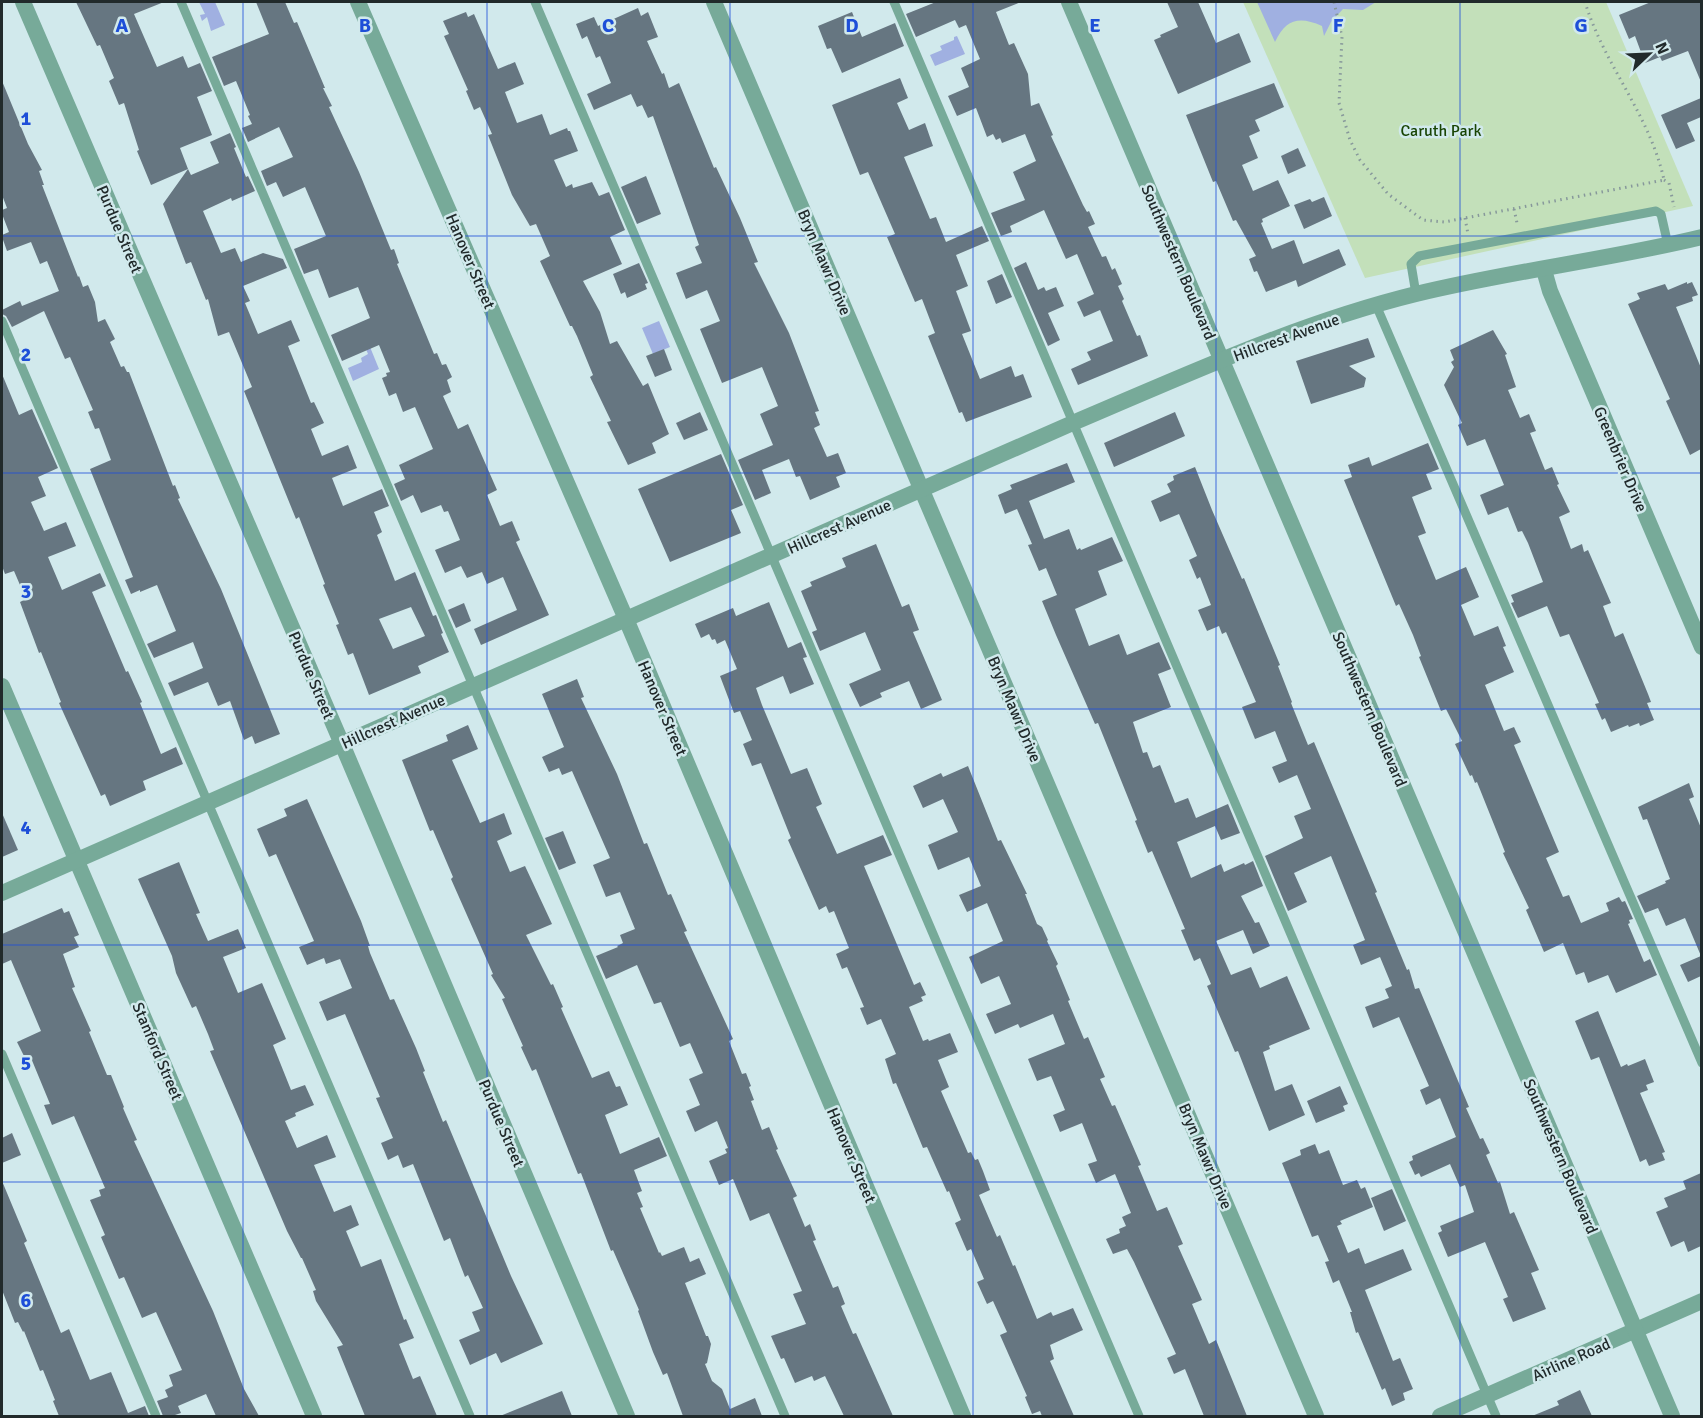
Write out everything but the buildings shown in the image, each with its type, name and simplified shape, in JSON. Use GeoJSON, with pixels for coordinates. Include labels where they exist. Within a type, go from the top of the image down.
{"type":"FeatureCollection","features":[{"type":"Feature","properties":{"kind":"street","name":"Purdue Street"},"geometry":{"type":"LineString","coordinates":[[23,2],[342,744],[627,1416]]}},
{"type":"Feature","properties":{"kind":"street","name":"Hanover Street"},"geometry":{"type":"LineString","coordinates":[[358,2],[626,619],[963,1416]]}},
{"type":"Feature","properties":{"kind":"street","name":"Bryn Mawr Drive"},"geometry":{"type":"LineString","coordinates":[[714,2],[1316,1416]]}},
{"type":"Feature","properties":{"kind":"street","name":"Southwestern Boulevard"},"geometry":{"type":"LineString","coordinates":[[1069,2],[1672,1416]]}},
{"type":"Feature","properties":{"kind":"street","name":"Hillcrest Avenue"},"geometry":{"type":"LineString","coordinates":[[2,893],[1074,422],[1221,360],[1299,331],[1416,294],[1701,237]]}},
{"type":"Feature","properties":{"kind":"street","name":"Greenbrier Drive"},"geometry":{"type":"LineString","coordinates":[[1544,270],[1550,291],[1701,647]]}},
{"type":"Feature","properties":{"kind":"street","name":"Stanford Street"},"geometry":{"type":"LineString","coordinates":[[2,686],[314,1416]]}},
{"type":"Feature","properties":{"kind":"street","name":"Airline Road"},"geometry":{"type":"LineString","coordinates":[[1440,1416],[1701,1301]]}},
{"type":"Feature","properties":{"kind":"lane"},"geometry":{"type":"LineString","coordinates":[[181,2],[785,1416]]}},
{"type":"Feature","properties":{"kind":"lane"},"geometry":{"type":"LineString","coordinates":[[535,2],[1139,1416]]}},
{"type":"Feature","properties":{"kind":"lane"},"geometry":{"type":"LineString","coordinates":[[894,2],[1496,1416]]}},
{"type":"Feature","properties":{"kind":"lane"},"geometry":{"type":"LineString","coordinates":[[1416,294],[1411,264],[1419,256],[1656,211],[1661,214],[1668,245]]}},
{"type":"Feature","properties":{"kind":"lane"},"geometry":{"type":"LineString","coordinates":[[1376,305],[1701,1063]]}},
{"type":"Feature","properties":{"kind":"lane"},"geometry":{"type":"LineString","coordinates":[[2,321],[206,803],[470,1416]]}},
{"type":"Feature","properties":{"kind":"lane"},"geometry":{"type":"LineString","coordinates":[[2,1054],[156,1416]]}},
{"type":"Feature","properties":{"kind":"path"},"geometry":{"type":"LineString","coordinates":[[1334,2],[1341,38],[1339,103],[1350,140],[1360,160],[1376,182],[1399,203],[1423,220],[1444,222],[1664,180],[1670,183],[1675,212]]}},
{"type":"Feature","properties":{"kind":"path"},"geometry":{"type":"LineString","coordinates":[[1585,2],[1604,47],[1645,123],[1664,180]]}},
{"type":"Feature","properties":{"kind":"green space","name":"Caruth Park"},"geometry":{"type":"Polygon","coordinates":[[[1243,2],[1606,2],[1693,206],[1365,278],[1243,2]]]}},
{"type":"Feature","properties":{"kind":"water"},"geometry":{"type":"Polygon","coordinates":[[[199,2],[215,2],[225,25],[211,31],[207,17],[202,21],[200,15],[205,14],[199,2]]]}},
{"type":"Feature","properties":{"kind":"water"},"geometry":{"type":"Polygon","coordinates":[[[1257,2],[1376,2],[1363,10],[1343,9],[1331,22],[1324,36],[1322,26],[1300,21],[1284,28],[1275,42],[1257,2]]]}},
{"type":"Feature","properties":{"kind":"water"},"geometry":{"type":"Polygon","coordinates":[[[957,36],[965,54],[935,66],[930,55],[942,50],[940,46],[954,40],[957,36]]]}},
{"type":"Feature","properties":{"kind":"water"},"geometry":{"type":"Polygon","coordinates":[[[659,321],[670,347],[653,354],[642,328],[659,321]]]}},
{"type":"Feature","properties":{"kind":"water"},"geometry":{"type":"Polygon","coordinates":[[[370,347],[379,369],[353,381],[348,368],[362,362],[361,358],[368,354],[366,349],[370,347]]]}}]}
